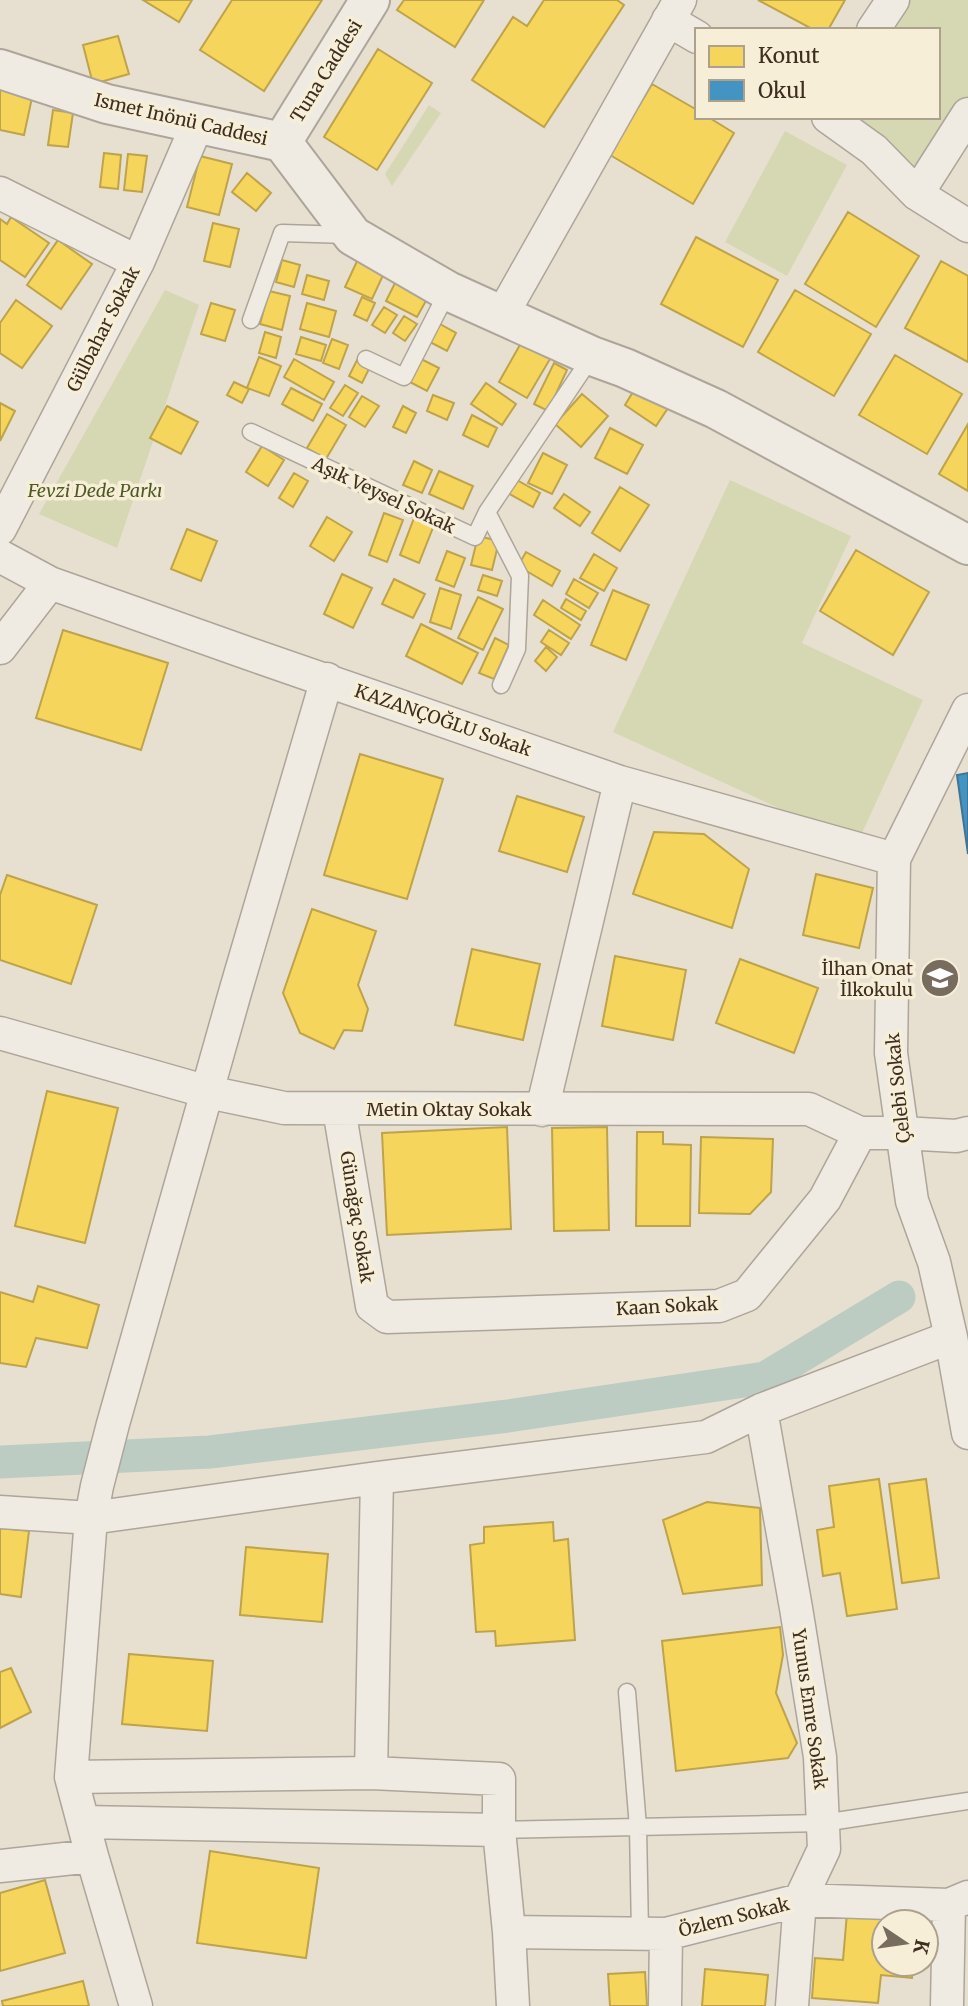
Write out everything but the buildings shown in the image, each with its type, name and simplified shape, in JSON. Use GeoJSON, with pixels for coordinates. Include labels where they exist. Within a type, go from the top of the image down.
{"type":"FeatureCollection","features":[{"type":"Feature","properties":{"kind":"street","name":"Tuna Caddesi"},"geometry":{"type":"LineString","coordinates":[[282,142],[370,0]]}},
{"type":"Feature","properties":{"kind":"street"},"geometry":{"type":"LineString","coordinates":[[874,28],[893,0]]}},
{"type":"Feature","properties":{"kind":"street"},"geometry":{"type":"LineString","coordinates":[[502,315],[674,10],[695,35]]}},
{"type":"Feature","properties":{"kind":"street","name":"Ismet Inönü Caddesi"},"geometry":{"type":"LineString","coordinates":[[0,69],[107,104],[282,142],[354,236],[448,291],[716,409],[968,545]]}},
{"type":"Feature","properties":{"kind":"street"},"geometry":{"type":"LineString","coordinates":[[917,194],[968,114]]}},
{"type":"Feature","properties":{"kind":"street"},"geometry":{"type":"LineString","coordinates":[[831,119],[874,150],[917,194],[968,226]]}},
{"type":"Feature","properties":{"kind":"street","name":"Gülbahar Sokak"},"geometry":{"type":"LineString","coordinates":[[0,529],[138,262],[197,125]]}},
{"type":"Feature","properties":{"kind":"street"},"geometry":{"type":"LineString","coordinates":[[0,193],[138,262]]}},
{"type":"Feature","properties":{"kind":"street","name":"KAZANÇOĞLU Sokak"},"geometry":{"type":"LineString","coordinates":[[0,556],[50,583],[620,782],[894,859]]}},
{"type":"Feature","properties":{"kind":"street"},"geometry":{"type":"LineString","coordinates":[[0,648],[50,583]]}},
{"type":"Feature","properties":{"kind":"street"},"geometry":{"type":"LineString","coordinates":[[136,2006],[71,1777],[91,1518],[113,1424],[327,679]]}},
{"type":"Feature","properties":{"kind":"street","name":"Çelebi Sokak"},"geometry":{"type":"LineString","coordinates":[[968,710],[894,859],[891,1053],[912,1201],[934,1262],[958,1351],[968,1433]]}},
{"type":"Feature","properties":{"kind":"street"},"geometry":{"type":"LineString","coordinates":[[542,1110],[620,782]]}},
{"type":"Feature","properties":{"kind":"street","name":"Metin Oktay Sokak"},"geometry":{"type":"LineString","coordinates":[[0,1032],[208,1092],[284,1108],[809,1109],[860,1133],[956,1136],[968,1133]]}},
{"type":"Feature","properties":{"kind":"street","name":"Günağaç Sokak"},"geometry":{"type":"LineString","coordinates":[[340,1109],[372,1306],[387,1317]]}},
{"type":"Feature","properties":{"kind":"street","name":"Kaan Sokak"},"geometry":{"type":"LineString","coordinates":[[387,1317],[719,1306],[747,1295],[825,1199],[860,1133]]}},
{"type":"Feature","properties":{"kind":"street"},"geometry":{"type":"LineString","coordinates":[[0,1512],[91,1518],[377,1478],[706,1437],[761,1410],[958,1351]]}},
{"type":"Feature","properties":{"kind":"street","name":"Yunus Emre Sokak"},"geometry":{"type":"LineString","coordinates":[[761,1410],[820,1757],[824,1849],[800,1900],[792,2006]]}},
{"type":"Feature","properties":{"kind":"street"},"geometry":{"type":"LineString","coordinates":[[371,1773],[377,1478]]}},
{"type":"Feature","properties":{"kind":"street"},"geometry":{"type":"LineString","coordinates":[[71,1777],[371,1773],[499,1779],[499,1830],[513,2006]]}},
{"type":"Feature","properties":{"kind":"street"},"geometry":{"type":"LineString","coordinates":[[83,1822],[499,1830]]}},
{"type":"Feature","properties":{"kind":"street"},"geometry":{"type":"LineString","coordinates":[[0,1866],[92,1856]]}},
{"type":"Feature","properties":{"kind":"street","name":"Özlem Sokak"},"geometry":{"type":"LineString","coordinates":[[509,1931],[653,1933],[800,1900],[958,1901]]}},
{"type":"Feature","properties":{"kind":"street"},"geometry":{"type":"LineString","coordinates":[[947,2006],[958,1901]]}},
{"type":"Feature","properties":{"kind":"street"},"geometry":{"type":"LineString","coordinates":[[653,1933],[665,2006]]}},
{"type":"Feature","properties":{"kind":"lane"},"geometry":{"type":"LineString","coordinates":[[251,320],[282,233],[354,236]]}},
{"type":"Feature","properties":{"kind":"lane"},"geometry":{"type":"LineString","coordinates":[[366,359],[404,377],[448,291]]}},
{"type":"Feature","properties":{"kind":"lane","name":"Aşık Veysel Sokak"},"geometry":{"type":"LineString","coordinates":[[251,432],[475,537],[487,512],[608,362]]}},
{"type":"Feature","properties":{"kind":"lane"},"geometry":{"type":"LineString","coordinates":[[487,512],[520,576],[517,649],[500,685]]}},
{"type":"Feature","properties":{"kind":"lane"},"geometry":{"type":"LineString","coordinates":[[627,1692],[638,1827],[653,1933]]}},
{"type":"Feature","properties":{"kind":"lane"},"geometry":{"type":"LineString","coordinates":[[499,1830],[823,1823],[968,1801]]}},
{"type":"Feature","properties":{"kind":"green space"},"geometry":{"type":"Polygon","coordinates":[[[909,0],[968,0],[968,97],[921,172],[850,119],[940,119],[940,28],[891,28],[909,0]]]}},
{"type":"Feature","properties":{"kind":"green space"},"geometry":{"type":"Polygon","coordinates":[[[429,105],[441,113],[392,186],[385,174],[429,105]]]}},
{"type":"Feature","properties":{"kind":"green space"},"geometry":{"type":"Polygon","coordinates":[[[785,131],[847,165],[787,276],[725,242],[785,131]]]}},
{"type":"Feature","properties":{"kind":"green space","name":"Fevzi Dede Parkı"},"geometry":{"type":"Polygon","coordinates":[[[165,290],[199,305],[117,548],[39,514],[165,290]]]}},
{"type":"Feature","properties":{"kind":"green space"},"geometry":{"type":"Polygon","coordinates":[[[730,480],[851,536],[802,643],[923,700],[857,844],[613,732],[730,480]]]}},
{"type":"Feature","properties":{"kind":"waterway"},"geometry":{"type":"LineString","coordinates":[[0,1462],[210,1452],[508,1416],[765,1378],[899,1297]]}},
{"type":"Feature","properties":{"kind":"place","name":"İlhan Onat İlkokulu"},"geometry":{"type":"Point","coordinates":[940,978]}}]}
